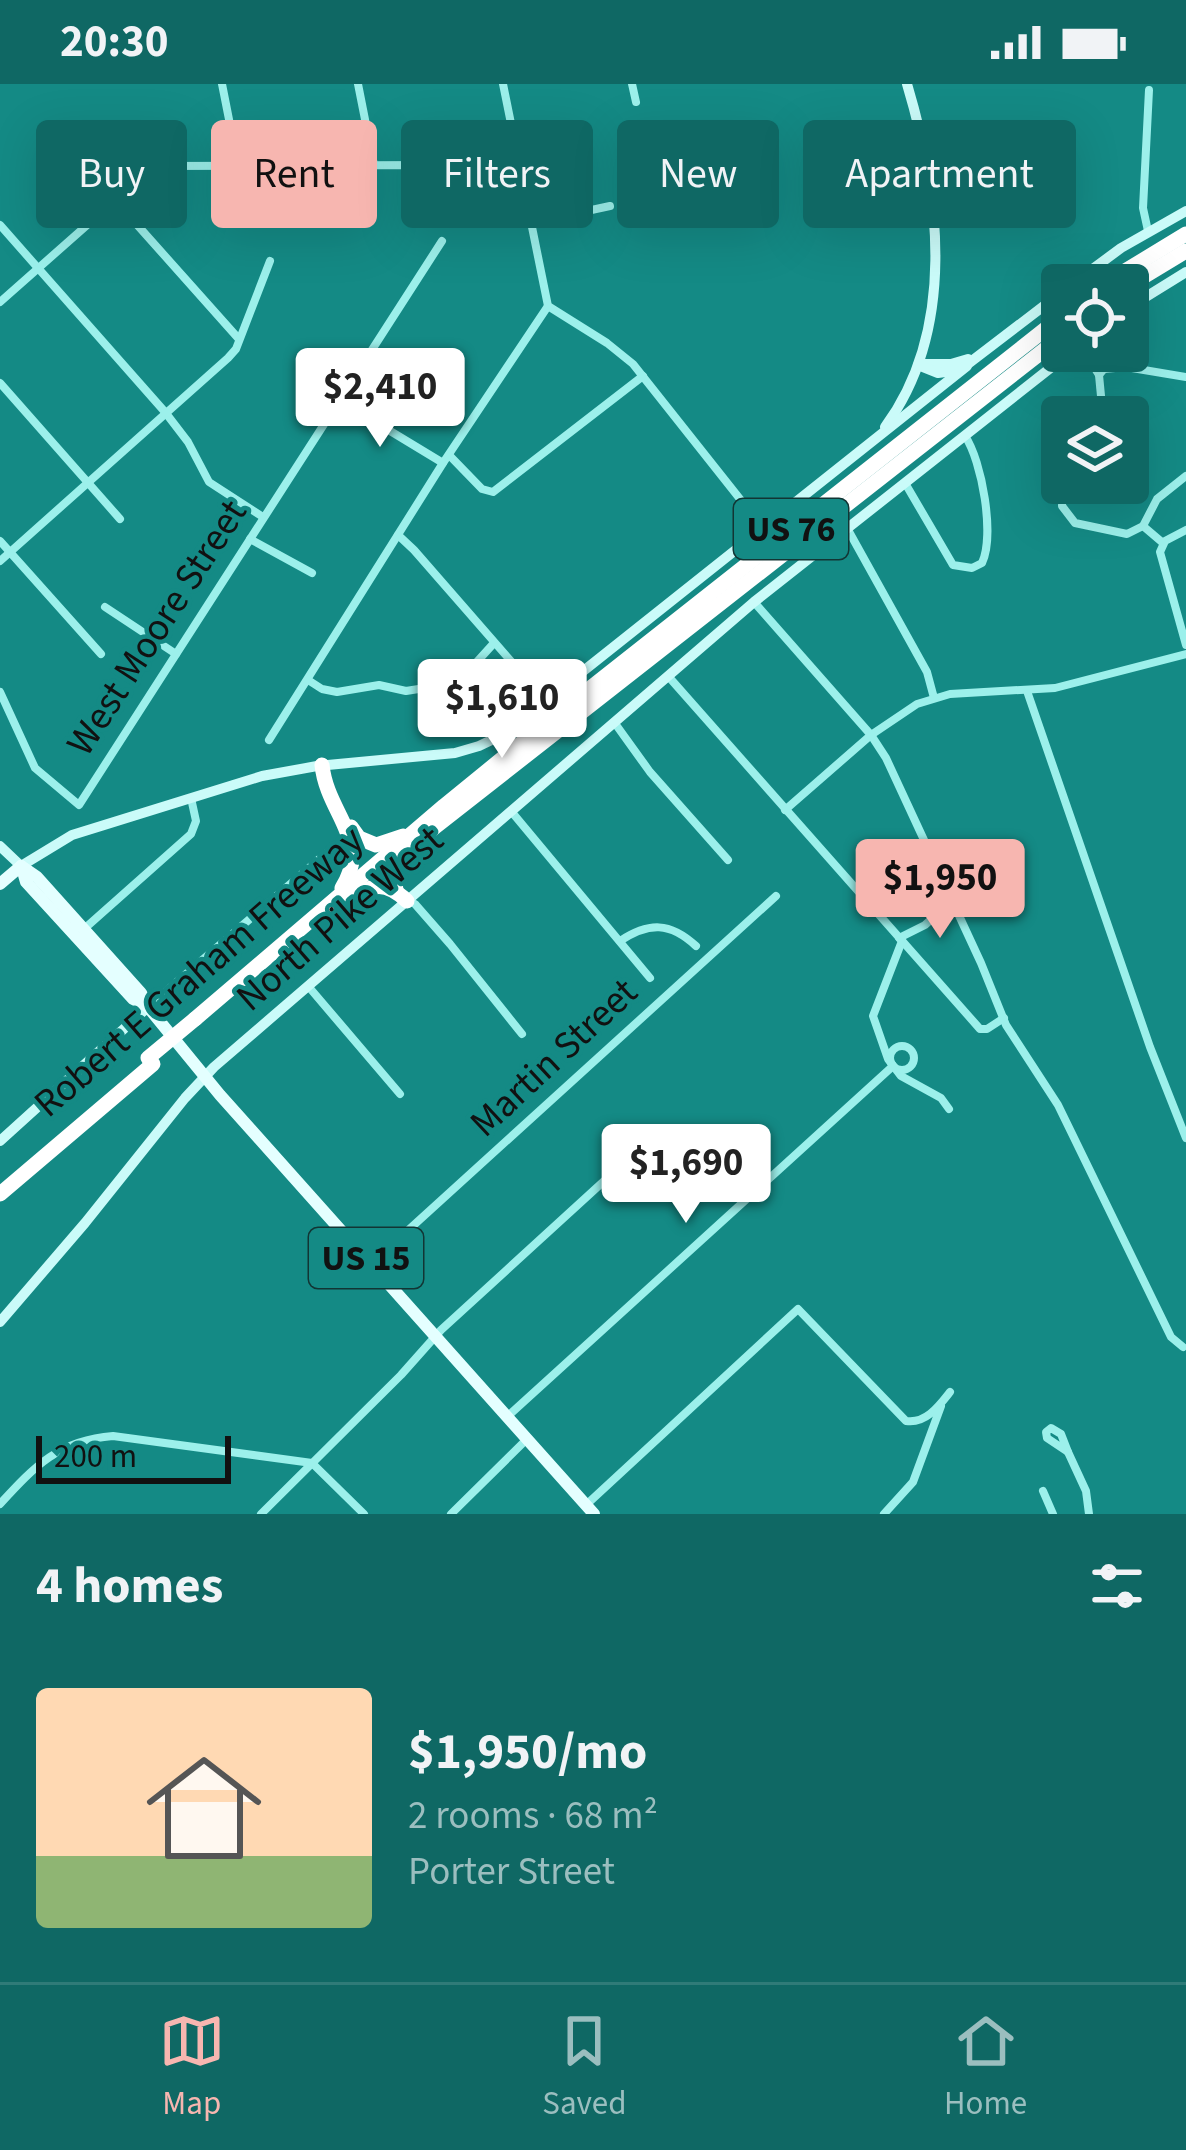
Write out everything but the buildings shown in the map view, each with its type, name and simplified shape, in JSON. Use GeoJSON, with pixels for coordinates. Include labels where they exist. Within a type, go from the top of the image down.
{"type":"FeatureCollection","features":[{"type":"Feature","properties":{"kind":"highway"},"geometry":{"type":"LineString","coordinates":[[1137,264],[1186,234]]}},
{"type":"Feature","properties":{"kind":"highway"},"geometry":{"type":"LineString","coordinates":[[1149,273],[1186,251]]}},
{"type":"Feature","properties":{"kind":"highway","name":"Robert E Graham Freeway"},"geometry":{"type":"LineString","coordinates":[[0,1190],[637,650],[1041,333]]}},
{"type":"Feature","properties":{"kind":"highway","name":"Robert E Graham Freeway"},"geometry":{"type":"LineString","coordinates":[[417,835],[1041,352]]}},
{"type":"Feature","properties":{"kind":"highway"},"geometry":{"type":"LineString","coordinates":[[322,765],[354,856],[333,906]]}},
{"type":"Feature","properties":{"kind":"highway"},"geometry":{"type":"LineString","coordinates":[[332,800],[359,838],[376,845],[417,835]]}},
{"type":"Feature","properties":{"kind":"highway"},"geometry":{"type":"LineString","coordinates":[[402,896],[396,866],[417,835]]}},
{"type":"Feature","properties":{"kind":"highway"},"geometry":{"type":"LineString","coordinates":[[333,906],[378,885],[402,896]]}},
{"type":"Feature","properties":{"kind":"main road"},"geometry":{"type":"LineString","coordinates":[[907,84],[932,207],[935,266],[930,342],[942,358],[962,365]]}},
{"type":"Feature","properties":{"kind":"main road"},"geometry":{"type":"LineString","coordinates":[[1098,264],[1186,212]]}},
{"type":"Feature","properties":{"kind":"main road"},"geometry":{"type":"LineString","coordinates":[[1149,295],[1186,272]]}},
{"type":"Feature","properties":{"kind":"main road"},"geometry":{"type":"LineString","coordinates":[[918,364],[951,373],[1041,308]]}},
{"type":"Feature","properties":{"kind":"main road"},"geometry":{"type":"LineString","coordinates":[[873,441],[896,411],[929,326]]}},
{"type":"Feature","properties":{"kind":"main road"},"geometry":{"type":"LineString","coordinates":[[0,884],[72,835],[262,776],[322,765],[454,753],[504,734],[962,365]]}},
{"type":"Feature","properties":{"kind":"main road","name":"North Pike West"},"geometry":{"type":"LineString","coordinates":[[0,1322],[204,1076],[402,896],[511,811],[754,602],[1046,372]]}},
{"type":"Feature","properties":{"kind":"main road"},"geometry":{"type":"LineString","coordinates":[[0,846],[37,877],[148,1007]]}},
{"type":"Feature","properties":{"kind":"main road"},"geometry":{"type":"LineString","coordinates":[[0,874],[21,866]]}},
{"type":"Feature","properties":{"kind":"main road"},"geometry":{"type":"LineString","coordinates":[[21,866],[26,882],[133,999],[148,1007]]}},
{"type":"Feature","properties":{"kind":"main road"},"geometry":{"type":"LineString","coordinates":[[0,1141],[148,1007]]}},
{"type":"Feature","properties":{"kind":"main road","name":"US 15"},"geometry":{"type":"LineString","coordinates":[[148,1007],[590,1510]]}},
{"type":"Feature","properties":{"kind":"street"},"geometry":{"type":"LineString","coordinates":[[222,84],[229,120]]}},
{"type":"Feature","properties":{"kind":"street"},"geometry":{"type":"LineString","coordinates":[[358,84],[365,120]]}},
{"type":"Feature","properties":{"kind":"street"},"geometry":{"type":"LineString","coordinates":[[503,84],[510,120]]}},
{"type":"Feature","properties":{"kind":"street"},"geometry":{"type":"LineString","coordinates":[[632,84],[637,102]]}},
{"type":"Feature","properties":{"kind":"street"},"geometry":{"type":"LineString","coordinates":[[1148,231],[1143,208],[1149,90]]}},
{"type":"Feature","properties":{"kind":"street"},"geometry":{"type":"LineString","coordinates":[[593,210],[610,206]]}},
{"type":"Feature","properties":{"kind":"street"},"geometry":{"type":"LineString","coordinates":[[0,225],[165,412],[209,482],[262,518]]}},
{"type":"Feature","properties":{"kind":"street"},"geometry":{"type":"LineString","coordinates":[[0,302],[83,228]]}},
{"type":"Feature","properties":{"kind":"street"},"geometry":{"type":"LineString","coordinates":[[140,228],[238,338]]}},
{"type":"Feature","properties":{"kind":"street"},"geometry":{"type":"LineString","coordinates":[[532,228],[548,306],[622,355],[643,376],[764,529]]}},
{"type":"Feature","properties":{"kind":"street","name":"West Moore Street"},"geometry":{"type":"LineString","coordinates":[[0,692],[35,768],[79,806],[442,241]]}},
{"type":"Feature","properties":{"kind":"street"},"geometry":{"type":"LineString","coordinates":[[0,561],[228,358],[236,349],[270,261]]}},
{"type":"Feature","properties":{"kind":"street"},"geometry":{"type":"LineString","coordinates":[[269,740],[548,306]]}},
{"type":"Feature","properties":{"kind":"street"},"geometry":{"type":"LineString","coordinates":[[1149,371],[1186,377]]}},
{"type":"Feature","properties":{"kind":"street"},"geometry":{"type":"LineString","coordinates":[[1101,372],[1102,396]]}},
{"type":"Feature","properties":{"kind":"street"},"geometry":{"type":"LineString","coordinates":[[339,400],[465,468],[482,489],[493,492],[643,376]]}},
{"type":"Feature","properties":{"kind":"street"},"geometry":{"type":"LineString","coordinates":[[0,383],[120,519]]}},
{"type":"Feature","properties":{"kind":"street"},"geometry":{"type":"LineString","coordinates":[[905,482],[953,565],[964,568],[982,563],[987,550],[983,498],[976,455],[965,436]]}},
{"type":"Feature","properties":{"kind":"street"},"geometry":{"type":"LineString","coordinates":[[1062,504],[1075,523],[1132,533],[1143,526],[1157,499],[1186,476]]}},
{"type":"Feature","properties":{"kind":"street"},"geometry":{"type":"LineString","coordinates":[[1143,526],[1162,543]]}},
{"type":"Feature","properties":{"kind":"street"},"geometry":{"type":"LineString","coordinates":[[847,528],[927,672],[934,698]]}},
{"type":"Feature","properties":{"kind":"street"},"geometry":{"type":"LineString","coordinates":[[1162,543],[1186,530]]}},
{"type":"Feature","properties":{"kind":"street"},"geometry":{"type":"LineString","coordinates":[[398,536],[544,699]]}},
{"type":"Feature","properties":{"kind":"street"},"geometry":{"type":"LineString","coordinates":[[250,539],[312,573]]}},
{"type":"Feature","properties":{"kind":"street"},"geometry":{"type":"LineString","coordinates":[[0,541],[101,654]]}},
{"type":"Feature","properties":{"kind":"street"},"geometry":{"type":"LineString","coordinates":[[785,811],[872,735],[917,704],[950,694],[1027,691],[1090,681],[1186,650],[1161,557],[1162,543]]}},
{"type":"Feature","properties":{"kind":"street"},"geometry":{"type":"LineString","coordinates":[[754,602],[872,735],[886,758],[1005,1021],[1058,1105],[1171,1337],[1183,1347]]}},
{"type":"Feature","properties":{"kind":"street"},"geometry":{"type":"LineString","coordinates":[[105,607],[176,654]]}},
{"type":"Feature","properties":{"kind":"street"},"geometry":{"type":"LineString","coordinates":[[308,680],[337,692],[380,685],[406,691],[450,684],[465,675],[494,643]]}},
{"type":"Feature","properties":{"kind":"street"},"geometry":{"type":"LineString","coordinates":[[668,676],[980,1029],[1005,1021]]}},
{"type":"Feature","properties":{"kind":"street"},"geometry":{"type":"LineString","coordinates":[[1027,691],[1186,1138]]}},
{"type":"Feature","properties":{"kind":"street"},"geometry":{"type":"LineString","coordinates":[[614,722],[650,772],[728,860]]}},
{"type":"Feature","properties":{"kind":"street"},"geometry":{"type":"LineString","coordinates":[[84,929],[191,834],[196,821],[191,798]]}},
{"type":"Feature","properties":{"kind":"street"},"geometry":{"type":"LineString","coordinates":[[511,811],[650,978]]}},
{"type":"Feature","properties":{"kind":"street"},"geometry":{"type":"LineString","coordinates":[[148,1007],[325,854]]}},
{"type":"Feature","properties":{"kind":"street"},"geometry":{"type":"LineString","coordinates":[[868,904],[934,863]]}},
{"type":"Feature","properties":{"kind":"street"},"geometry":{"type":"LineString","coordinates":[[402,896],[450,944],[522,1034]]}},
{"type":"Feature","properties":{"kind":"street","name":"Martin Street"},"geometry":{"type":"LineString","coordinates":[[371,1264],[776,896]]}},
{"type":"Feature","properties":{"kind":"street"},"geometry":{"type":"LineString","coordinates":[[949,1109],[941,1098],[901,1076],[888,1059],[873,1016],[901,939],[925,925],[951,900]]}},
{"type":"Feature","properties":{"kind":"street"},"geometry":{"type":"LineString","coordinates":[[620,940],[637,930],[658,927],[677,931],[696,946]]}},
{"type":"Feature","properties":{"kind":"street"},"geometry":{"type":"LineString","coordinates":[[308,986],[400,1094]]}},
{"type":"Feature","properties":{"kind":"street"},"geometry":{"type":"LineString","coordinates":[[507,1416],[893,1066]]}},
{"type":"Feature","properties":{"kind":"street"},"geometry":{"type":"LineString","coordinates":[[261,1514],[436,1337],[661,1129]]}},
{"type":"Feature","properties":{"kind":"street"},"geometry":{"type":"LineString","coordinates":[[590,1510],[798,1309],[906,1421],[923,1419],[947,1396],[913,1482],[884,1514]]}},
{"type":"Feature","properties":{"kind":"street"},"geometry":{"type":"LineString","coordinates":[[0,1504],[49,1456],[73,1444],[113,1436],[312,1463],[364,1514]]}},
{"type":"Feature","properties":{"kind":"street"},"geometry":{"type":"LineString","coordinates":[[451,1514],[527,1439]]}},
{"type":"Feature","properties":{"kind":"street"},"geometry":{"type":"LineString","coordinates":[[1068,1452],[1086,1491],[1089,1514]]}},
{"type":"Feature","properties":{"kind":"street"},"geometry":{"type":"LineString","coordinates":[[1043,1490],[1053,1514]]}}]}
